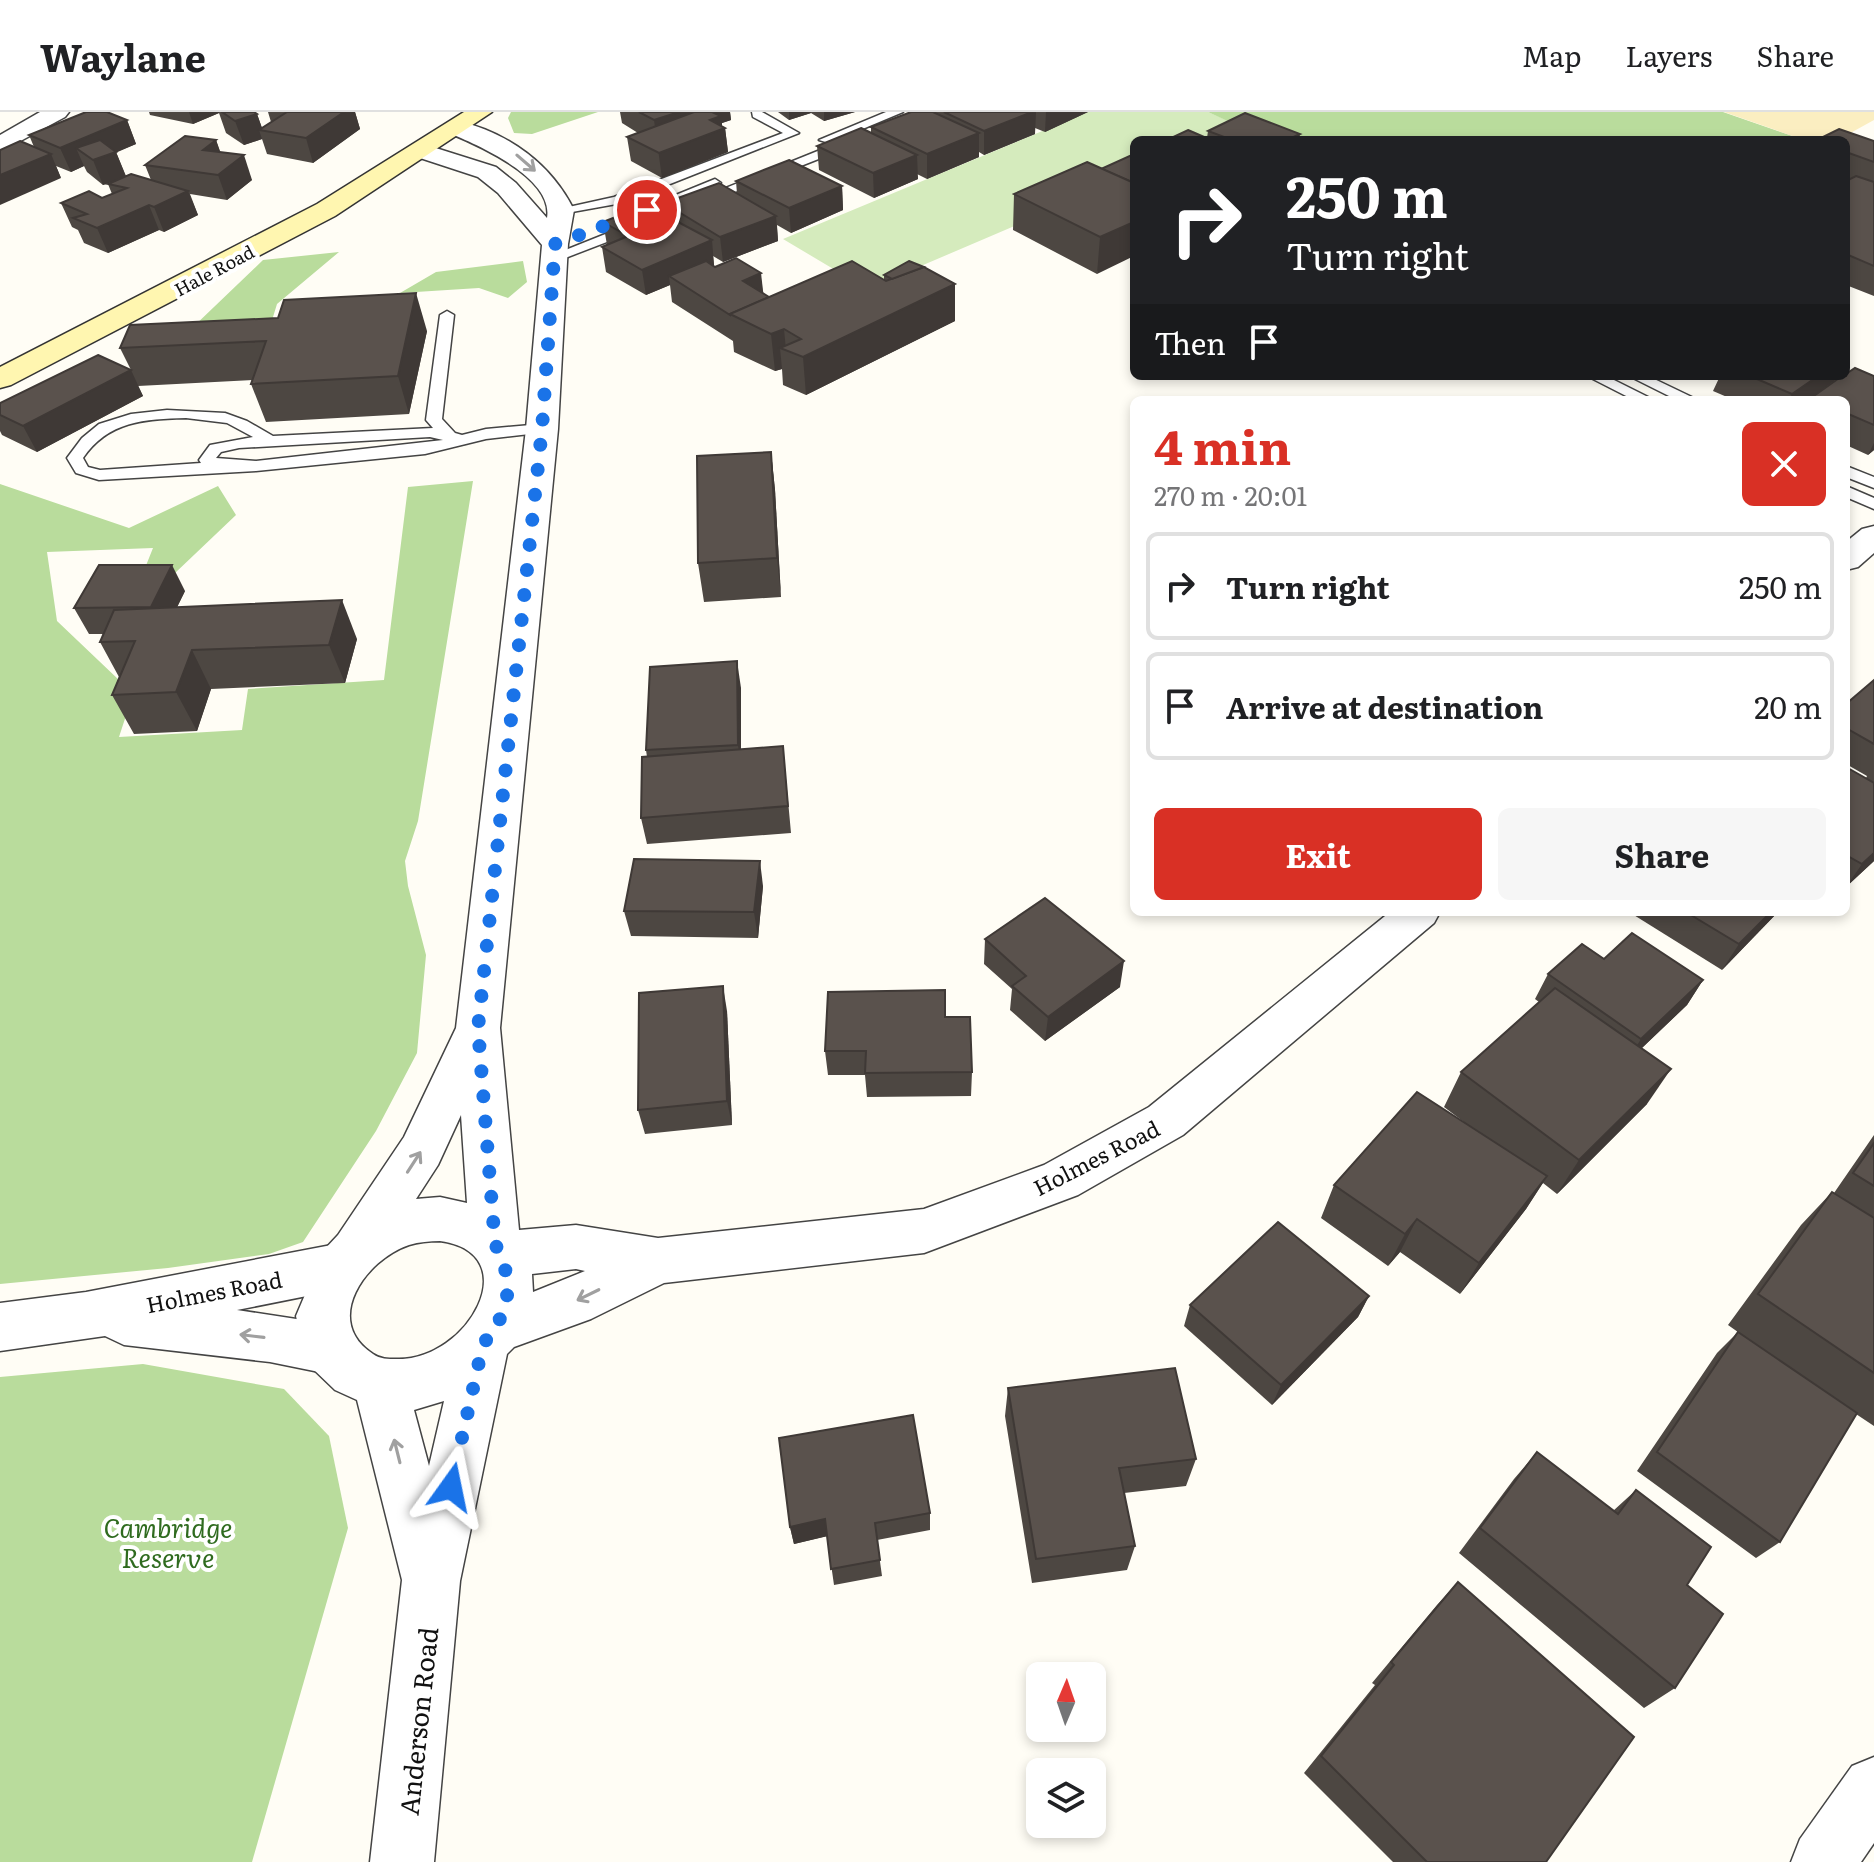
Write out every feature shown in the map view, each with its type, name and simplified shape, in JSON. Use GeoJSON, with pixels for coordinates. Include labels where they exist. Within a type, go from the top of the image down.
{"type":"FeatureCollection","features":[{"type":"Feature","properties":{"kind":"main road","name":"Hale Road"},"geometry":{"type":"LineString","coordinates":[[0,379],[326,210],[480,112]]}},
{"type":"Feature","properties":{"kind":"street"},"geometry":{"type":"LineString","coordinates":[[0,145],[57,112]]}},
{"type":"Feature","properties":{"kind":"street"},"geometry":{"type":"LineString","coordinates":[[458,128],[508,149],[544,180],[557,237]]}},
{"type":"Feature","properties":{"kind":"street"},"geometry":{"type":"LineString","coordinates":[[423,151],[487,172],[557,237]]}},
{"type":"Feature","properties":{"kind":"street","name":"Anderson Road"},"geometry":{"type":"LineString","coordinates":[[402,1862],[431,1581],[490,1337],[508,1298],[507,1270],[498,1249],[478,1028],[542,429],[557,237]]}},
{"type":"Feature","properties":{"kind":"street"},"geometry":{"type":"LineString","coordinates":[[1850,557],[1874,536]]}},
{"type":"Feature","properties":{"kind":"street","name":"Holmes Road"},"geometry":{"type":"LineString","coordinates":[[498,1249],[576,1247],[658,1261],[924,1231],[1061,1180],[1166,1121],[1414,916]]}},
{"type":"Feature","properties":{"kind":"street","name":"Anderson Road"},"geometry":{"type":"LineString","coordinates":[[329,1349],[322,1316],[349,1258],[421,1151],[478,1028]]}},
{"type":"Feature","properties":{"kind":"street"},"geometry":{"type":"LineString","coordinates":[[349,1258],[382,1232],[406,1223],[435,1219],[470,1226],[498,1249]]}},
{"type":"Feature","properties":{"kind":"street","name":"Holmes Road"},"geometry":{"type":"LineString","coordinates":[[0,1327],[86,1316],[349,1258]]}},
{"type":"Feature","properties":{"kind":"street","name":"Holmes Road"},"geometry":{"type":"LineString","coordinates":[[490,1337],[658,1261]]}},
{"type":"Feature","properties":{"kind":"street","name":"Holmes Road"},"geometry":{"type":"LineString","coordinates":[[86,1316],[270,1338],[329,1349]]}},
{"type":"Feature","properties":{"kind":"street"},"geometry":{"type":"LineString","coordinates":[[329,1349],[354,1372],[380,1384],[413,1385],[445,1375],[463,1364],[490,1337]]}},
{"type":"Feature","properties":{"kind":"street","name":"Anderson Road"},"geometry":{"type":"LineString","coordinates":[[380,1384],[431,1581]]}},
{"type":"Feature","properties":{"kind":"street"},"geometry":{"type":"LineString","coordinates":[[1823,1862],[1874,1788]]}},
{"type":"Feature","properties":{"kind":"lane"},"geometry":{"type":"LineString","coordinates":[[557,237],[897,112]]}},
{"type":"Feature","properties":{"kind":"lane"},"geometry":{"type":"LineString","coordinates":[[557,237],[617,200],[793,133],[757,114]]}},
{"type":"Feature","properties":{"kind":"lane"},"geometry":{"type":"LineString","coordinates":[[557,237],[912,118]]}},
{"type":"Feature","properties":{"kind":"lane"},"geometry":{"type":"LineString","coordinates":[[447,315],[434,420],[454,438]]}},
{"type":"Feature","properties":{"kind":"lane"},"geometry":{"type":"LineString","coordinates":[[1603,380],[1637,396]]}},
{"type":"Feature","properties":{"kind":"lane"},"geometry":{"type":"LineString","coordinates":[[1645,380],[1681,396]]}},
{"type":"Feature","properties":{"kind":"lane"},"geometry":{"type":"LineString","coordinates":[[269,441],[229,418],[205,414],[153,416],[106,426],[88,439],[75,458],[82,470],[99,475],[256,466],[425,449],[454,438],[542,429]]}},
{"type":"Feature","properties":{"kind":"lane"},"geometry":{"type":"LineString","coordinates":[[219,466],[207,460],[216,448],[269,441],[418,432],[454,438]]}},
{"type":"Feature","properties":{"kind":"lane"},"geometry":{"type":"LineString","coordinates":[[1850,473],[1874,483]]}},
{"type":"Feature","properties":{"kind":"lane"},"geometry":{"type":"LineString","coordinates":[[1850,493],[1874,504]]}},
{"type":"Feature","properties":{"kind":"green space"},"geometry":{"type":"Polygon","coordinates":[[[511,112],[598,112],[532,134],[514,133],[508,118],[511,112]]]}},
{"type":"Feature","properties":{"kind":"green space"},"geometry":{"type":"Polygon","coordinates":[[[1088,112],[1208,112],[1245,128],[1226,136],[1130,136],[1130,177],[867,289],[783,239],[1088,112]]]}},
{"type":"Feature","properties":{"kind":"green space"},"geometry":{"type":"Polygon","coordinates":[[[1208,112],[1723,112],[1792,136],[1250,136],[1243,128],[1208,112]]]}},
{"type":"Feature","properties":{"kind":"green space"},"geometry":{"type":"Polygon","coordinates":[[[339,252],[277,304],[265,343],[167,352],[263,260],[339,252]]]}},
{"type":"Feature","properties":{"kind":"green space"},"geometry":{"type":"Polygon","coordinates":[[[523,261],[527,282],[508,298],[479,288],[400,293],[436,272],[523,261]]]}},
{"type":"Feature","properties":{"kind":"green space"},"geometry":{"type":"Polygon","coordinates":[[[473,481],[418,821],[405,861],[408,886],[426,955],[417,1053],[376,1131],[303,1242],[269,1254],[168,1268],[0,1284],[0,484],[129,528],[218,486],[236,515],[174,574],[143,573],[153,548],[47,552],[57,621],[119,680],[138,679],[119,737],[242,730],[248,689],[384,680],[408,487],[473,481]]]}},
{"type":"Feature","properties":{"kind":"green space","name":"Cambridge Reserve"},"geometry":{"type":"Polygon","coordinates":[[[143,1364],[284,1389],[329,1436],[348,1528],[252,1862],[0,1862],[0,1377],[143,1364]]]}},
{"type":"Feature","properties":{"kind":"sand"},"geometry":{"type":"Polygon","coordinates":[[[1724,112],[1874,112],[1874,120],[1845,136],[1793,136],[1724,112]]]}},
{"type":"Feature","properties":{"kind":"building"},"geometry":{"type":"Polygon","coordinates":[[[86,112],[107,112],[127,120],[60,148],[29,135],[86,112]]]}},
{"type":"Feature","properties":{"kind":"building"},"geometry":{"type":"Polygon","coordinates":[[[222,112],[254,112],[257,114],[235,121],[222,112]]]}},
{"type":"Feature","properties":{"kind":"building"},"geometry":{"type":"Polygon","coordinates":[[[287,112],[344,112],[306,138],[259,130],[287,112]]]}},
{"type":"Feature","properties":{"kind":"building"},"geometry":{"type":"Polygon","coordinates":[[[639,112],[679,112],[654,120],[639,112]]]}},
{"type":"Feature","properties":{"kind":"building"},"geometry":{"type":"Polygon","coordinates":[[[694,112],[712,112],[721,116],[710,120],[725,128],[659,153],[627,137],[694,112]]]}},
{"type":"Feature","properties":{"kind":"building"},"geometry":{"type":"Polygon","coordinates":[[[911,112],[933,112],[979,133],[927,154],[871,127],[911,112]]]}},
{"type":"Feature","properties":{"kind":"building"},"geometry":{"type":"Polygon","coordinates":[[[944,112],[1032,112],[984,131],[944,112]]]}},
{"type":"Feature","properties":{"kind":"building"},"geometry":{"type":"Polygon","coordinates":[[[1245,113],[1300,134],[1221,136],[1208,131],[1245,113]]]}},
{"type":"Feature","properties":{"kind":"building"},"geometry":{"type":"Polygon","coordinates":[[[861,128],[917,155],[873,173],[817,146],[861,128]]]}},
{"type":"Feature","properties":{"kind":"building"},"geometry":{"type":"Polygon","coordinates":[[[1839,129],[1874,141],[1874,162],[1850,153],[1850,136],[1825,136],[1839,129]]]}},
{"type":"Feature","properties":{"kind":"building"},"geometry":{"type":"Polygon","coordinates":[[[1188,130],[1202,136],[1175,136],[1188,130]]]}},
{"type":"Feature","properties":{"kind":"building"},"geometry":{"type":"Polygon","coordinates":[[[185,136],[216,140],[203,150],[244,155],[218,175],[145,165],[185,136]]]}},
{"type":"Feature","properties":{"kind":"building"},"geometry":{"type":"Polygon","coordinates":[[[100,140],[116,152],[93,160],[76,148],[100,140]]]}},
{"type":"Feature","properties":{"kind":"building"},"geometry":{"type":"Polygon","coordinates":[[[20,141],[51,154],[0,175],[0,150],[20,141]]]}},
{"type":"Feature","properties":{"kind":"building"},"geometry":{"type":"Polygon","coordinates":[[[1130,156],[1130,181],[1101,169],[1130,156]]]}},
{"type":"Feature","properties":{"kind":"building"},"geometry":{"type":"Polygon","coordinates":[[[789,160],[842,186],[789,208],[736,181],[789,160]]]}},
{"type":"Feature","properties":{"kind":"building"},"geometry":{"type":"Polygon","coordinates":[[[1087,162],[1130,181],[1130,224],[1100,237],[1014,194],[1087,162]]]}},
{"type":"Feature","properties":{"kind":"building"},"geometry":{"type":"Polygon","coordinates":[[[131,174],[188,191],[97,228],[73,218],[87,214],[61,203],[89,191],[102,198],[127,188],[108,184],[131,174]]]}},
{"type":"Feature","properties":{"kind":"building"},"geometry":{"type":"Polygon","coordinates":[[[1856,176],[1874,182],[1874,266],[1850,256],[1850,179],[1856,176]]]}},
{"type":"Feature","properties":{"kind":"building"},"geometry":{"type":"Polygon","coordinates":[[[719,183],[776,216],[720,237],[664,203],[719,183]]]}},
{"type":"Feature","properties":{"kind":"building"},"geometry":{"type":"Polygon","coordinates":[[[646,205],[712,240],[642,270],[602,247],[628,236],[603,222],[646,205]]]}},
{"type":"Feature","properties":{"kind":"building"},"geometry":{"type":"Polygon","coordinates":[[[736,258],[761,273],[743,281],[769,297],[730,315],[669,276],[706,261],[715,267],[736,258]]]}},
{"type":"Feature","properties":{"kind":"building"},"geometry":{"type":"Polygon","coordinates":[[[852,261],[886,281],[924,267],[955,284],[803,357],[780,348],[801,339],[784,329],[771,334],[730,314],[852,261]]]}},
{"type":"Feature","properties":{"kind":"building"},"geometry":{"type":"Polygon","coordinates":[[[909,261],[924,267],[892,279],[884,275],[909,261]]]}},
{"type":"Feature","properties":{"kind":"building"},"geometry":{"type":"Polygon","coordinates":[[[416,293],[398,376],[251,384],[266,341],[120,348],[130,325],[278,318],[284,300],[416,293]]]}},
{"type":"Feature","properties":{"kind":"building"},"geometry":{"type":"Polygon","coordinates":[[[98,355],[131,370],[23,426],[0,415],[0,403],[98,355]]]}},
{"type":"Feature","properties":{"kind":"building"},"geometry":{"type":"Polygon","coordinates":[[[1855,368],[1874,376],[1874,425],[1850,415],[1850,396],[1814,396],[1836,380],[1850,380],[1850,371],[1855,368]]]}},
{"type":"Feature","properties":{"kind":"building"},"geometry":{"type":"Polygon","coordinates":[[[1759,380],[1812,380],[1792,394],[1759,380]]]}},
{"type":"Feature","properties":{"kind":"building"},"geometry":{"type":"Polygon","coordinates":[[[771,452],[777,558],[698,563],[697,456],[771,452]]]}},
{"type":"Feature","properties":{"kind":"building"},"geometry":{"type":"Polygon","coordinates":[[[99,565],[172,565],[151,607],[74,608],[99,565]]]}},
{"type":"Feature","properties":{"kind":"building"},"geometry":{"type":"Polygon","coordinates":[[[342,600],[329,645],[192,650],[176,692],[112,695],[135,641],[100,642],[114,610],[342,600]]]}},
{"type":"Feature","properties":{"kind":"building"},"geometry":{"type":"Polygon","coordinates":[[[737,661],[738,745],[646,750],[650,667],[737,661]]]}},
{"type":"Feature","properties":{"kind":"building"},"geometry":{"type":"Polygon","coordinates":[[[1874,680],[1874,744],[1850,730],[1850,701],[1874,680]]]}},
{"type":"Feature","properties":{"kind":"building"},"geometry":{"type":"Polygon","coordinates":[[[783,746],[788,806],[641,818],[642,757],[783,746]]]}},
{"type":"Feature","properties":{"kind":"building"},"geometry":{"type":"Polygon","coordinates":[[[1850,769],[1874,783],[1874,853],[1862,864],[1850,857],[1850,769]]]}},
{"type":"Feature","properties":{"kind":"building"},"geometry":{"type":"Polygon","coordinates":[[[634,859],[760,861],[754,912],[624,911],[634,859]]]}},
{"type":"Feature","properties":{"kind":"building"},"geometry":{"type":"Polygon","coordinates":[[[1045,898],[1124,961],[1048,1017],[1012,986],[1026,976],[985,939],[1045,898]]]}},
{"type":"Feature","properties":{"kind":"building"},"geometry":{"type":"Polygon","coordinates":[[[1693,916],[1767,916],[1739,944],[1693,916]]]}},
{"type":"Feature","properties":{"kind":"building"},"geometry":{"type":"Polygon","coordinates":[[[1632,933],[1703,980],[1641,1039],[1548,974],[1582,944],[1604,959],[1632,933]]]}},
{"type":"Feature","properties":{"kind":"building"},"geometry":{"type":"Polygon","coordinates":[[[723,986],[727,1101],[638,1110],[639,993],[723,986]]]}},
{"type":"Feature","properties":{"kind":"building"},"geometry":{"type":"Polygon","coordinates":[[[1555,988],[1671,1069],[1579,1160],[1461,1072],[1555,988]]]}},
{"type":"Feature","properties":{"kind":"building"},"geometry":{"type":"Polygon","coordinates":[[[945,990],[945,1017],[970,1017],[972,1072],[865,1073],[866,1051],[825,1051],[828,992],[945,990]]]}},
{"type":"Feature","properties":{"kind":"building"},"geometry":{"type":"Polygon","coordinates":[[[1417,1092],[1547,1176],[1479,1263],[1417,1219],[1405,1234],[1334,1185],[1417,1092]]]}},
{"type":"Feature","properties":{"kind":"building"},"geometry":{"type":"Polygon","coordinates":[[[1874,1143],[1874,1186],[1853,1173],[1874,1143]]]}},
{"type":"Feature","properties":{"kind":"building"},"geometry":{"type":"Polygon","coordinates":[[[1832,1192],[1874,1218],[1874,1373],[1758,1294],[1832,1192]]]}},
{"type":"Feature","properties":{"kind":"building"},"geometry":{"type":"Polygon","coordinates":[[[1278,1222],[1369,1296],[1281,1385],[1190,1305],[1278,1222]]]}},
{"type":"Feature","properties":{"kind":"building"},"geometry":{"type":"Polygon","coordinates":[[[1738,1332],[1857,1413],[1780,1542],[1657,1452],[1738,1332]]]}},
{"type":"Feature","properties":{"kind":"building"},"geometry":{"type":"Polygon","coordinates":[[[1175,1368],[1196,1459],[1119,1468],[1135,1546],[1036,1559],[1008,1388],[1175,1368]]]}},
{"type":"Feature","properties":{"kind":"building"},"geometry":{"type":"Polygon","coordinates":[[[913,1415],[930,1513],[875,1523],[880,1560],[831,1569],[825,1519],[790,1527],[779,1438],[913,1415]]]}},
{"type":"Feature","properties":{"kind":"building"},"geometry":{"type":"Polygon","coordinates":[[[1537,1452],[1618,1514],[1636,1490],[1711,1547],[1687,1585],[1723,1614],[1675,1688],[1480,1528],[1537,1452]]]}},
{"type":"Feature","properties":{"kind":"building"},"geometry":{"type":"Polygon","coordinates":[[[1458,1582],[1634,1737],[1546,1862],[1427,1862],[1321,1756],[1394,1665],[1391,1662],[1458,1582]]]}},
{"type":"Feature","properties":{"kind":"route"},"geometry":{"type":"LineString","coordinates":[[451,1487],[483,1344],[496,1329],[508,1298],[507,1270],[495,1244],[478,1028],[542,429],[555,244],[647,210]]}}]}
